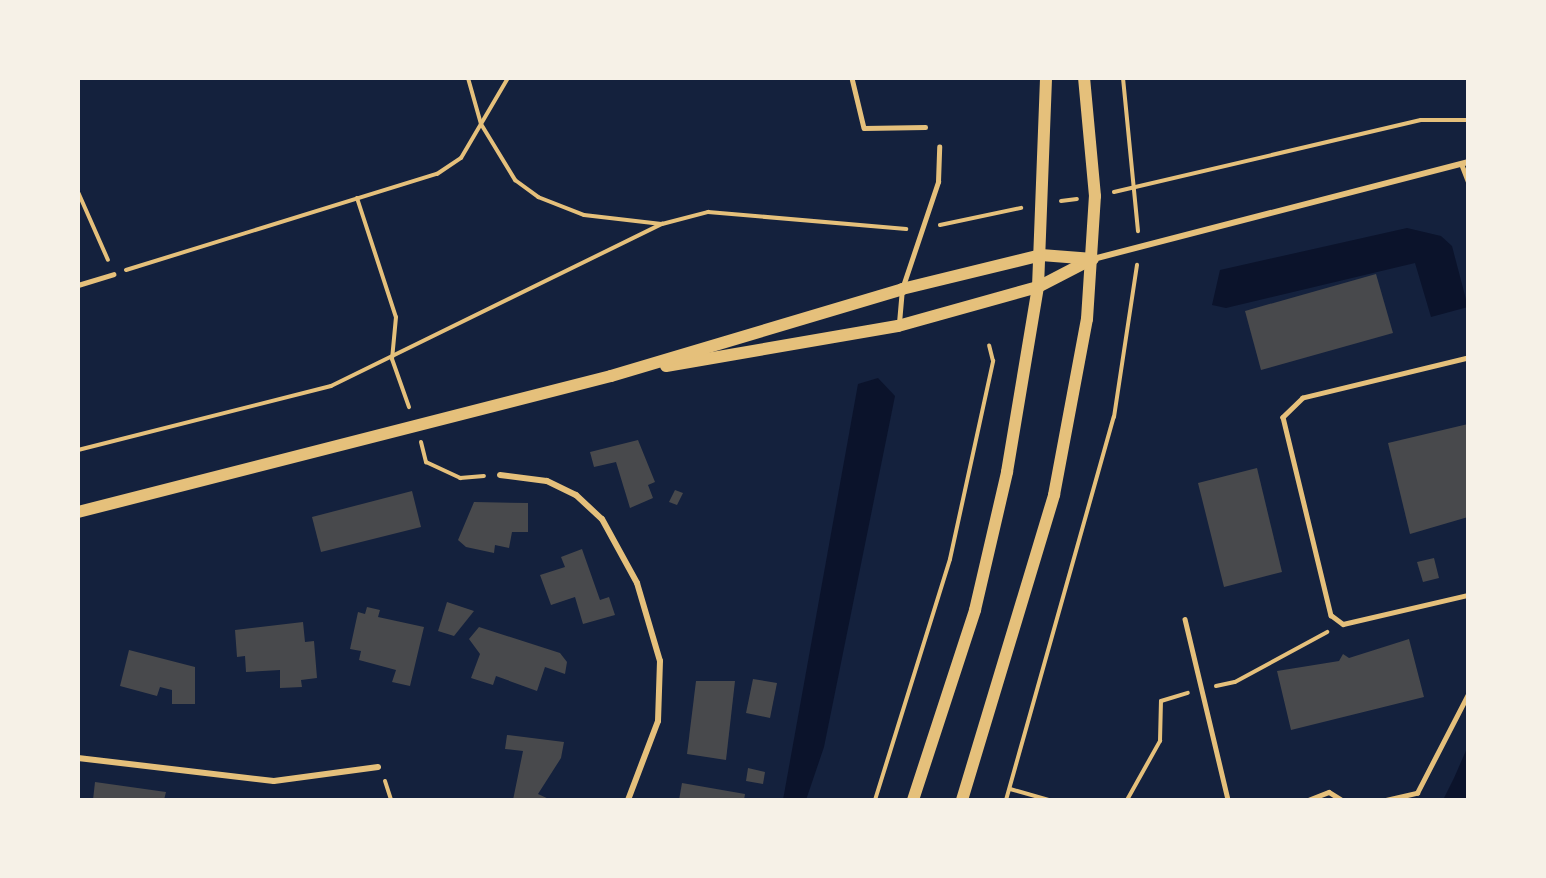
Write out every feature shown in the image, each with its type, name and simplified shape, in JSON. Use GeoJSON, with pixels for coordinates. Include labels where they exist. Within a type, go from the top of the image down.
{"type":"FeatureCollection","features":[{"type":"Feature","properties":{"kind":"main road"},"geometry":{"type":"LineString","coordinates":[[913,800],[975,610],[1007,472],[1038,287],[1046,78]]}},
{"type":"Feature","properties":{"kind":"main road"},"geometry":{"type":"LineString","coordinates":[[962,800],[1054,495],[1093,259],[1095,196],[1084,78]]}},
{"type":"Feature","properties":{"kind":"main road"},"geometry":{"type":"LineString","coordinates":[[78,512],[611,376],[902,289],[1041,255],[1093,259]]}},
{"type":"Feature","properties":{"kind":"main road"},"geometry":{"type":"LineString","coordinates":[[611,376],[898,326],[1038,287],[1093,259]]}},
{"type":"Feature","properties":{"kind":"street"},"geometry":{"type":"LineString","coordinates":[[1093,259],[1465,163]]}},
{"type":"Feature","properties":{"kind":"street"},"geometry":{"type":"LineString","coordinates":[[500,475],[547,481],[576,495],[602,519],[637,583],[660,662],[658,721],[628,800]]}},
{"type":"Feature","properties":{"kind":"street"},"geometry":{"type":"LineString","coordinates":[[78,758],[274,781],[378,767]]}},
{"type":"Feature","properties":{"kind":"lane"},"geometry":{"type":"LineString","coordinates":[[852,78],[864,128],[925,126]]}},
{"type":"Feature","properties":{"kind":"lane"},"geometry":{"type":"LineString","coordinates":[[898,326],[902,289],[938,183],[939,147]]}},
{"type":"Feature","properties":{"kind":"lane"},"geometry":{"type":"LineString","coordinates":[[1465,163],[1468,181]]}},
{"type":"Feature","properties":{"kind":"lane"},"geometry":{"type":"LineString","coordinates":[[78,285],[113,274]]}},
{"type":"Feature","properties":{"kind":"lane"},"geometry":{"type":"LineString","coordinates":[[1468,358],[1304,398],[1283,417],[1331,615],[1343,624],[1468,595]]}},
{"type":"Feature","properties":{"kind":"lane"},"geometry":{"type":"LineString","coordinates":[[1185,619],[1228,800]]}},
{"type":"Feature","properties":{"kind":"lane"},"geometry":{"type":"LineString","coordinates":[[1386,800],[1417,793],[1468,694]]}},
{"type":"Feature","properties":{"kind":"lane"},"geometry":{"type":"LineString","coordinates":[[1308,800],[1329,792],[1342,800]]}},
{"type":"Feature","properties":{"kind":"path"},"geometry":{"type":"LineString","coordinates":[[468,78],[481,124],[515,180],[538,197],[584,215],[662,224]]}},
{"type":"Feature","properties":{"kind":"path"},"geometry":{"type":"LineString","coordinates":[[78,192],[113,274],[437,174],[460,158],[507,78]]}},
{"type":"Feature","properties":{"kind":"path"},"geometry":{"type":"LineString","coordinates":[[1006,800],[1114,417],[1138,246],[1138,186],[1124,78]]}},
{"type":"Feature","properties":{"kind":"path"},"geometry":{"type":"LineString","coordinates":[[78,450],[331,386],[392,359],[662,224],[708,212],[922,229],[1042,204],[1095,196],[1420,120],[1468,120]]}},
{"type":"Feature","properties":{"kind":"path"},"geometry":{"type":"LineString","coordinates":[[357,198],[396,317],[392,359]]}},
{"type":"Feature","properties":{"kind":"path"},"geometry":{"type":"LineString","coordinates":[[875,800],[950,559],[993,360],[989,345]]}},
{"type":"Feature","properties":{"kind":"path"},"geometry":{"type":"LineString","coordinates":[[1010,789],[1049,800]]}},
{"type":"Feature","properties":{"kind":"water"},"geometry":{"type":"Polygon","coordinates":[[[1407,228],[1441,236],[1452,246],[1468,307],[1431,317],[1415,263],[1226,308],[1212,305],[1220,270],[1407,228]]]}},
{"type":"Feature","properties":{"kind":"water"},"geometry":{"type":"Polygon","coordinates":[[[878,378],[895,396],[824,747],[806,800],[783,800],[858,384],[878,378]]]}},
{"type":"Feature","properties":{"kind":"water"},"geometry":{"type":"Polygon","coordinates":[[[1468,746],[1468,800],[1443,800],[1454,778],[1468,746]]]}},
{"type":"Feature","properties":{"kind":"building"},"geometry":{"type":"Polygon","coordinates":[[[1376,274],[1393,333],[1261,370],[1245,311],[1376,274]]]}},
{"type":"Feature","properties":{"kind":"building"},"geometry":{"type":"Polygon","coordinates":[[[1468,424],[1468,517],[1410,534],[1388,443],[1468,424]]]}},
{"type":"Feature","properties":{"kind":"building"},"geometry":{"type":"Polygon","coordinates":[[[638,440],[655,482],[648,485],[653,498],[630,508],[616,462],[594,467],[590,452],[638,440]]]}},
{"type":"Feature","properties":{"kind":"building"},"geometry":{"type":"Polygon","coordinates":[[[1257,468],[1282,572],[1224,587],[1198,483],[1257,468]]]}},
{"type":"Feature","properties":{"kind":"building"},"geometry":{"type":"Polygon","coordinates":[[[675,490],[683,493],[677,505],[669,502],[675,490]]]}},
{"type":"Feature","properties":{"kind":"building"},"geometry":{"type":"Polygon","coordinates":[[[412,491],[421,527],[321,552],[312,517],[412,491]]]}},
{"type":"Feature","properties":{"kind":"building"},"geometry":{"type":"Polygon","coordinates":[[[474,502],[528,503],[528,532],[512,532],[509,548],[495,545],[494,553],[466,547],[458,540],[474,502]]]}},
{"type":"Feature","properties":{"kind":"building"},"geometry":{"type":"Polygon","coordinates":[[[582,549],[600,600],[609,597],[615,615],[583,624],[575,597],[551,605],[540,575],[565,567],[561,557],[582,549]]]}},
{"type":"Feature","properties":{"kind":"building"},"geometry":{"type":"Polygon","coordinates":[[[1434,558],[1439,578],[1423,582],[1417,562],[1434,558]]]}},
{"type":"Feature","properties":{"kind":"building"},"geometry":{"type":"Polygon","coordinates":[[[447,602],[474,611],[454,636],[438,631],[447,602]]]}},
{"type":"Feature","properties":{"kind":"building"},"geometry":{"type":"Polygon","coordinates":[[[367,607],[380,610],[378,617],[424,627],[410,686],[392,682],[396,670],[359,660],[361,651],[350,649],[358,612],[365,614],[367,607]]]}},
{"type":"Feature","properties":{"kind":"building"},"geometry":{"type":"Polygon","coordinates":[[[303,622],[305,642],[314,641],[317,678],[301,680],[302,687],[280,688],[280,670],[246,672],[245,656],[237,657],[235,630],[303,622]]]}},
{"type":"Feature","properties":{"kind":"building"},"geometry":{"type":"Polygon","coordinates":[[[479,627],[560,653],[567,662],[565,674],[545,667],[537,691],[496,676],[493,685],[471,678],[480,654],[469,639],[479,627]]]}},
{"type":"Feature","properties":{"kind":"building"},"geometry":{"type":"Polygon","coordinates":[[[1409,639],[1424,697],[1291,730],[1277,671],[1339,661],[1343,654],[1349,658],[1409,639]]]}},
{"type":"Feature","properties":{"kind":"building"},"geometry":{"type":"Polygon","coordinates":[[[129,650],[195,667],[195,704],[172,704],[172,690],[160,687],[157,696],[120,686],[129,650]]]}},
{"type":"Feature","properties":{"kind":"building"},"geometry":{"type":"Polygon","coordinates":[[[753,679],[777,683],[770,718],[746,713],[753,679]]]}},
{"type":"Feature","properties":{"kind":"building"},"geometry":{"type":"Polygon","coordinates":[[[696,681],[735,681],[726,760],[687,754],[696,681]]]}},
{"type":"Feature","properties":{"kind":"building"},"geometry":{"type":"Polygon","coordinates":[[[507,735],[564,742],[561,758],[538,794],[551,800],[513,800],[523,751],[505,749],[507,735]]]}},
{"type":"Feature","properties":{"kind":"building"},"geometry":{"type":"Polygon","coordinates":[[[748,768],[765,772],[763,784],[746,781],[748,768]]]}},
{"type":"Feature","properties":{"kind":"building"},"geometry":{"type":"Polygon","coordinates":[[[95,782],[166,792],[164,800],[93,800],[95,782]]]}},
{"type":"Feature","properties":{"kind":"building"},"geometry":{"type":"Polygon","coordinates":[[[682,783],[745,794],[744,800],[679,800],[682,783]]]}}]}
